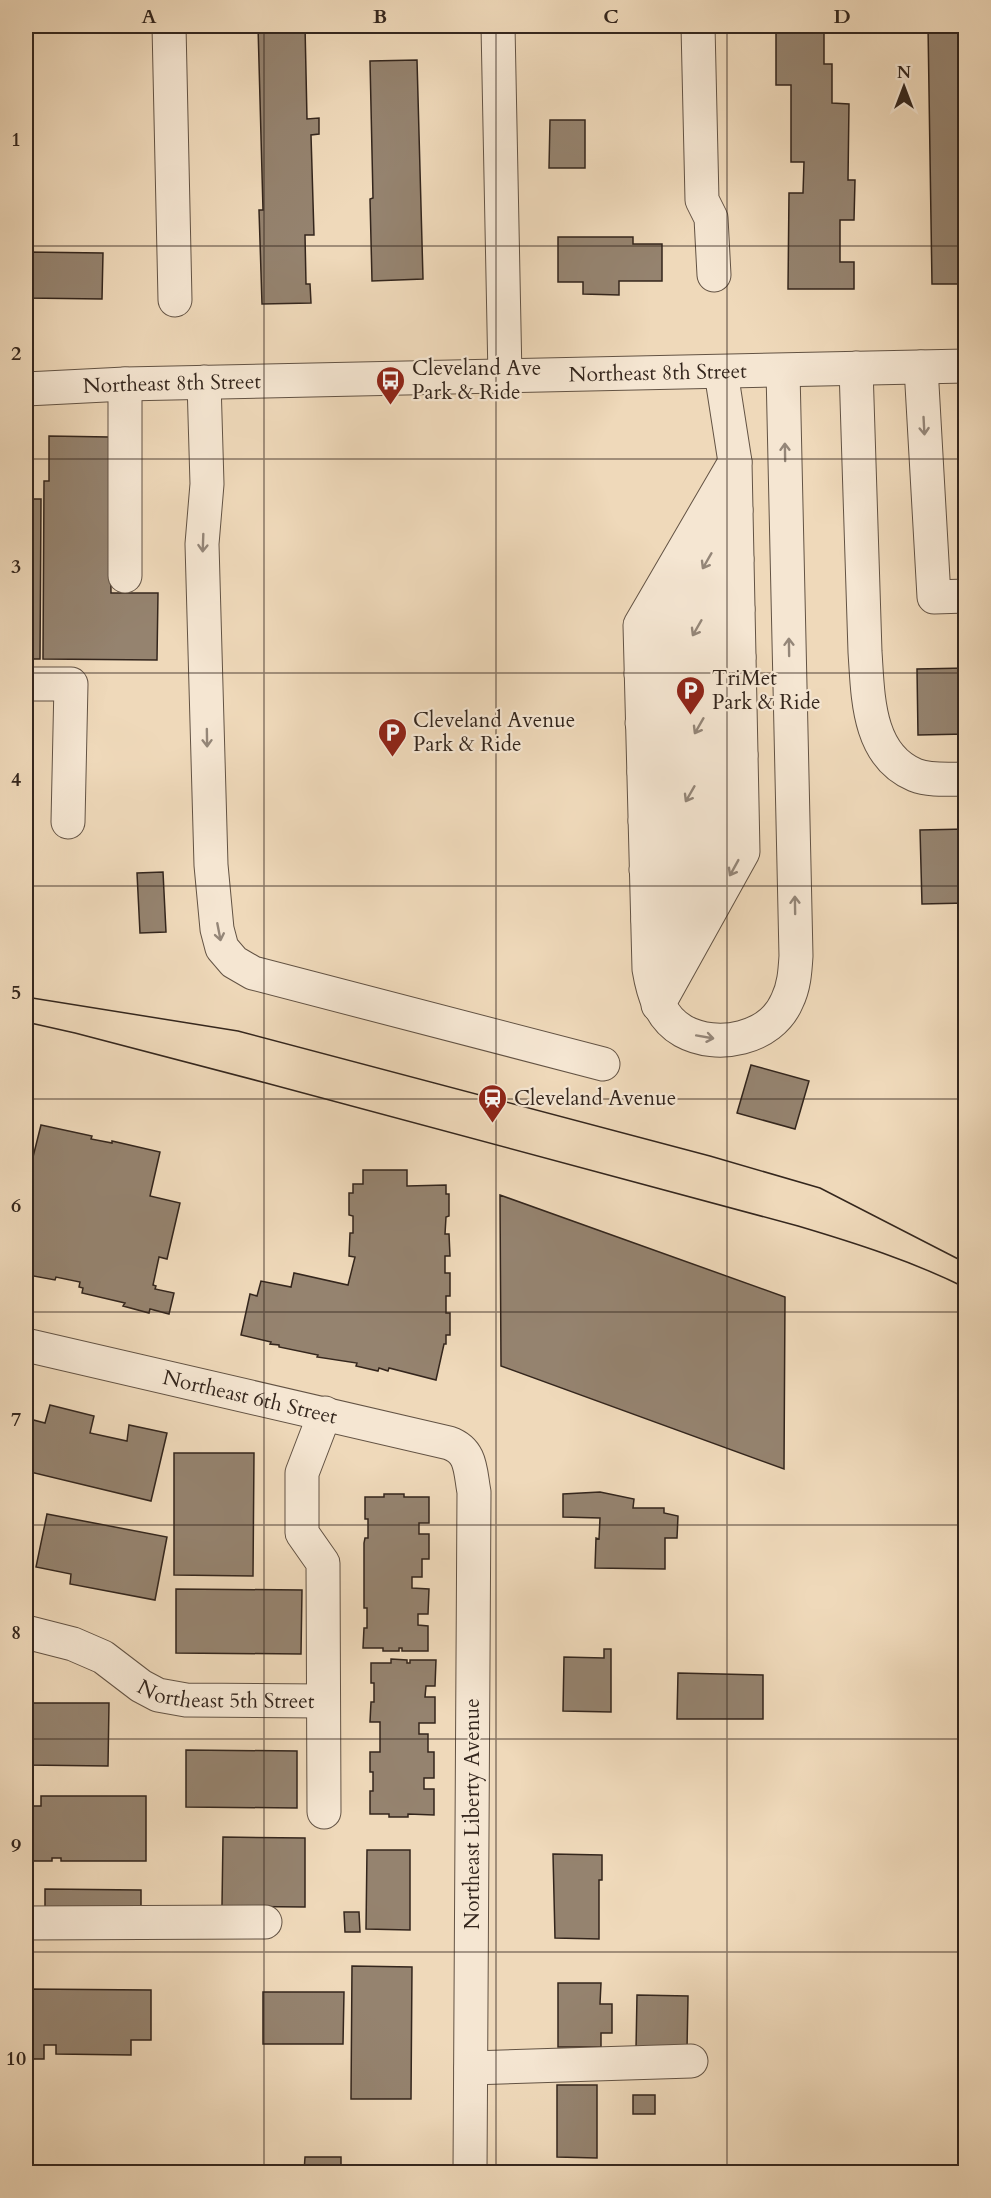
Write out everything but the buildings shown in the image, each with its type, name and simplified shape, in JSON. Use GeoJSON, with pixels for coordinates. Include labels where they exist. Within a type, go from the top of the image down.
{"type":"FeatureCollection","features":[{"type":"Feature","properties":{"kind":"street"},"geometry":{"type":"LineString","coordinates":[[169,26],[175,300]]}},
{"type":"Feature","properties":{"kind":"street"},"geometry":{"type":"LineString","coordinates":[[498,26],[505,377]]}},
{"type":"Feature","properties":{"kind":"street"},"geometry":{"type":"LineString","coordinates":[[698,26],[702,200],[711,218],[714,275]]}},
{"type":"Feature","properties":{"kind":"street","name":"Northeast 8th Street"},"geometry":{"type":"LineString","coordinates":[[26,388],[204,382],[966,366]]}},
{"type":"Feature","properties":{"kind":"street"},"geometry":{"type":"LineString","coordinates":[[921,367],[934,597],[966,596]]}},
{"type":"Feature","properties":{"kind":"street"},"geometry":{"type":"LineString","coordinates":[[856,368],[865,652],[868,691],[875,730],[883,750],[900,767],[916,776],[941,780],[966,779]]}},
{"type":"Feature","properties":{"kind":"street"},"geometry":{"type":"LineString","coordinates":[[735,462],[640,625],[649,969],[652,989],[658,1005],[683,1031],[702,1037],[726,1040],[744,1038],[774,1020],[786,1003],[794,981],[796,945],[783,371]]}},
{"type":"Feature","properties":{"kind":"street"},"geometry":{"type":"LineString","coordinates":[[658,1005],[743,852],[735,462],[721,372]]}},
{"type":"Feature","properties":{"kind":"street"},"geometry":{"type":"LineString","coordinates":[[204,382],[207,484],[202,544],[211,865],[217,929],[222,948],[234,962],[253,974],[603,1064]]}},
{"type":"Feature","properties":{"kind":"street"},"geometry":{"type":"LineString","coordinates":[[125,384],[125,576]]}},
{"type":"Feature","properties":{"kind":"street"},"geometry":{"type":"LineString","coordinates":[[641,674],[736,510]]}},
{"type":"Feature","properties":{"kind":"street"},"geometry":{"type":"LineString","coordinates":[[642,723],[737,559]]}},
{"type":"Feature","properties":{"kind":"street"},"geometry":{"type":"LineString","coordinates":[[644,772],[738,609]]}},
{"type":"Feature","properties":{"kind":"street"},"geometry":{"type":"LineString","coordinates":[[645,821],[739,657]]}},
{"type":"Feature","properties":{"kind":"street"},"geometry":{"type":"LineString","coordinates":[[26,684],[71,684],[68,822]]}},
{"type":"Feature","properties":{"kind":"street"},"geometry":{"type":"LineString","coordinates":[[646,870],[740,706]]}},
{"type":"Feature","properties":{"kind":"street"},"geometry":{"type":"LineString","coordinates":[[648,920],[741,755]]}},
{"type":"Feature","properties":{"kind":"street"},"geometry":{"type":"LineString","coordinates":[[649,969],[742,804]]}},
{"type":"Feature","properties":{"kind":"street","name":"Northeast 6th Street"},"geometry":{"type":"LineString","coordinates":[[26,1345],[449,1443],[468,1457]]}},
{"type":"Feature","properties":{"kind":"street","name":"Northeast 5th Street"},"geometry":{"type":"LineString","coordinates":[[26,1632],[73,1644],[103,1657],[141,1686],[158,1695],[186,1700],[323,1701],[323,1563],[302,1533],[302,1473],[325,1413]]}},
{"type":"Feature","properties":{"kind":"street","name":"Northeast Liberty Avenue"},"geometry":{"type":"LineString","coordinates":[[468,1457],[474,1492],[470,2172]]}},
{"type":"Feature","properties":{"kind":"street"},"geometry":{"type":"LineString","coordinates":[[323,1701],[324,1812]]}},
{"type":"Feature","properties":{"kind":"street"},"geometry":{"type":"LineString","coordinates":[[26,1923],[265,1922]]}},
{"type":"Feature","properties":{"kind":"street"},"geometry":{"type":"LineString","coordinates":[[471,2068],[691,2061]]}},
{"type":"Feature","properties":{"kind":"tram line"},"geometry":{"type":"LineString","coordinates":[[26,997],[238,1031],[710,1156],[820,1188],[966,1263]]}},
{"type":"Feature","properties":{"kind":"tram line"},"geometry":{"type":"LineString","coordinates":[[26,1022],[266,1083],[798,1226],[904,1261],[966,1288]]}},
{"type":"Feature","properties":{"kind":"place","name":"Cleveland Ave Park & Ride"},"geometry":{"type":"Point","coordinates":[391,406]}},
{"type":"Feature","properties":{"kind":"place","name":"TriMet Park & Ride"},"geometry":{"type":"Point","coordinates":[691,716]}},
{"type":"Feature","properties":{"kind":"place","name":"Cleveland Avenue Park & Ride"},"geometry":{"type":"Point","coordinates":[392,758]}},
{"type":"Feature","properties":{"kind":"place","name":"Cleveland Avenue"},"geometry":{"type":"Point","coordinates":[493,1124]}}]}
